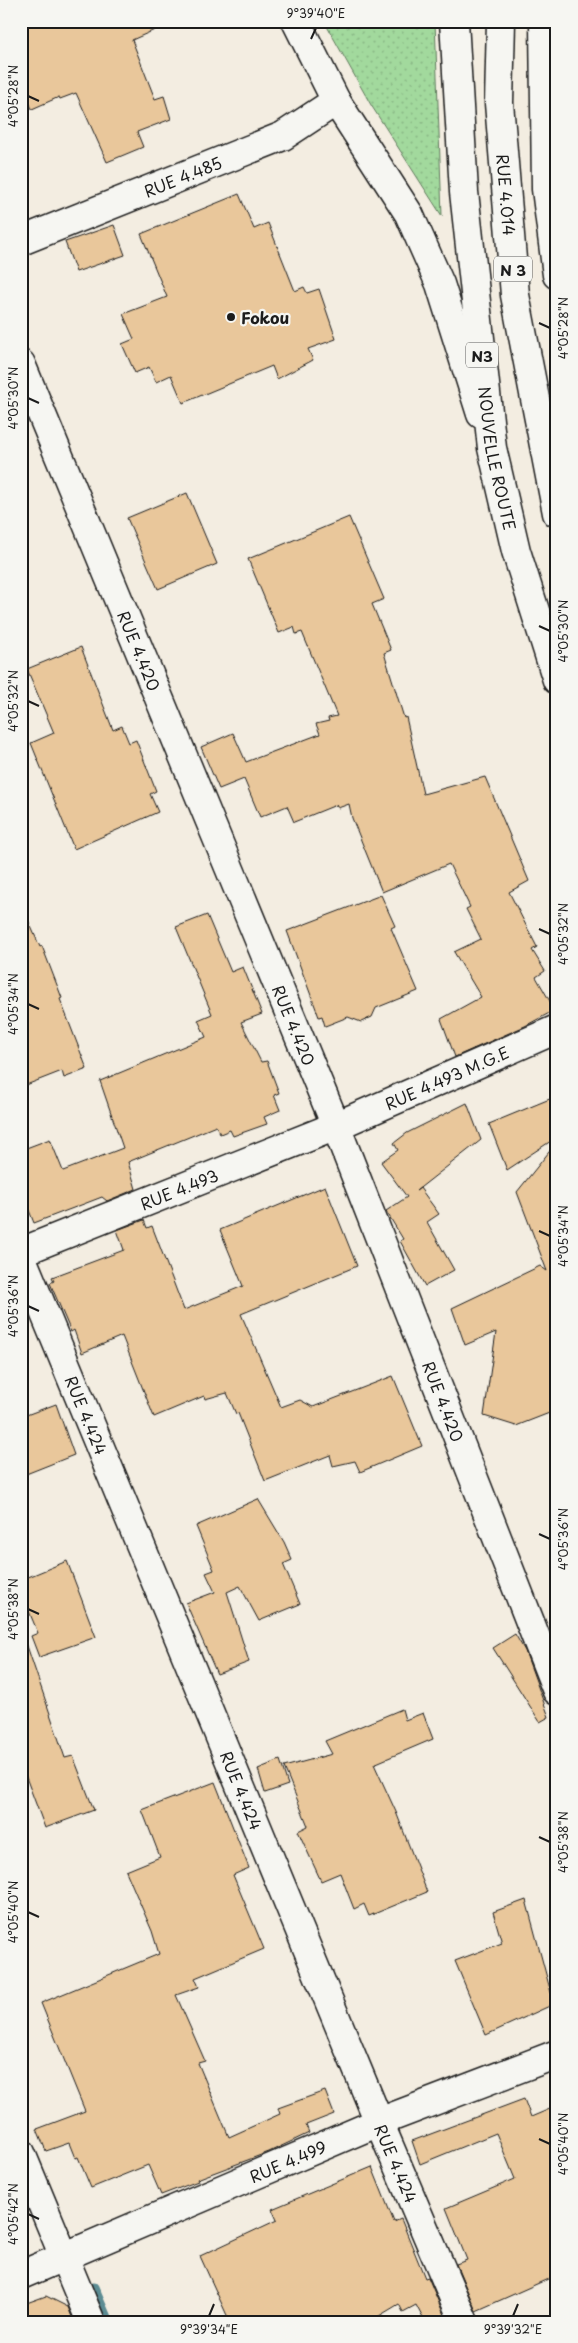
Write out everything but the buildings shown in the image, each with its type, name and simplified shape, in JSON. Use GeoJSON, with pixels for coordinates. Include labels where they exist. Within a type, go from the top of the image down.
{"type":"FeatureCollection","features":[{"type":"Feature","properties":{"kind":"main road"},"geometry":{"type":"LineString","coordinates":[[296,21],[336,100],[408,214],[440,284],[492,448]]}},
{"type":"Feature","properties":{"kind":"main road","name":"NOUVELLE ROUTE"},"geometry":{"type":"LineString","coordinates":[[454,21],[464,192],[492,448],[516,551],[557,680]]}},
{"type":"Feature","properties":{"kind":"main road","name":"RUE 4.014"},"geometry":{"type":"LineString","coordinates":[[501,21],[499,103],[515,295],[557,513]]}},
{"type":"Feature","properties":{"kind":"main road"},"geometry":{"type":"LineString","coordinates":[[544,21],[546,189],[557,275]]}},
{"type":"Feature","properties":{"kind":"main road"},"geometry":{"type":"LineString","coordinates":[[545,108],[557,82]]}},
{"type":"Feature","properties":{"kind":"main road","name":"RUE 4.485"},"geometry":{"type":"LineString","coordinates":[[21,241],[284,136],[336,100]]}},
{"type":"Feature","properties":{"kind":"main road","name":"RUE 4.420"},"geometry":{"type":"LineString","coordinates":[[21,364],[336,1126],[557,1691]]}},
{"type":"Feature","properties":{"kind":"main road","name":"RUE 4.493 M.G.E"},"geometry":{"type":"LineString","coordinates":[[336,1126],[557,1030]]}},
{"type":"Feature","properties":{"kind":"main road","name":"RUE 4.493"},"geometry":{"type":"LineString","coordinates":[[21,1252],[336,1126]]}},
{"type":"Feature","properties":{"kind":"main road","name":"RUE 4.424"},"geometry":{"type":"LineString","coordinates":[[21,1256],[379,2122],[464,2322]]}},
{"type":"Feature","properties":{"kind":"main road","name":"RUE 4.499"},"geometry":{"type":"LineString","coordinates":[[21,2275],[379,2122],[557,2054]]}},
{"type":"Feature","properties":{"kind":"main road"},"geometry":{"type":"LineString","coordinates":[[21,2153],[91,2322]]}},
{"type":"Feature","properties":{"kind":"green space"},"geometry":{"type":"Polygon","coordinates":[[[324,21],[435,21],[442,216],[371,105],[324,21]]]}},
{"type":"Feature","properties":{"kind":"waterway"},"geometry":{"type":"LineString","coordinates":[[94,2287],[109,2322]]}},
{"type":"Feature","properties":{"kind":"place","name":"Fokou"},"geometry":{"type":"Point","coordinates":[231,317]}}]}
